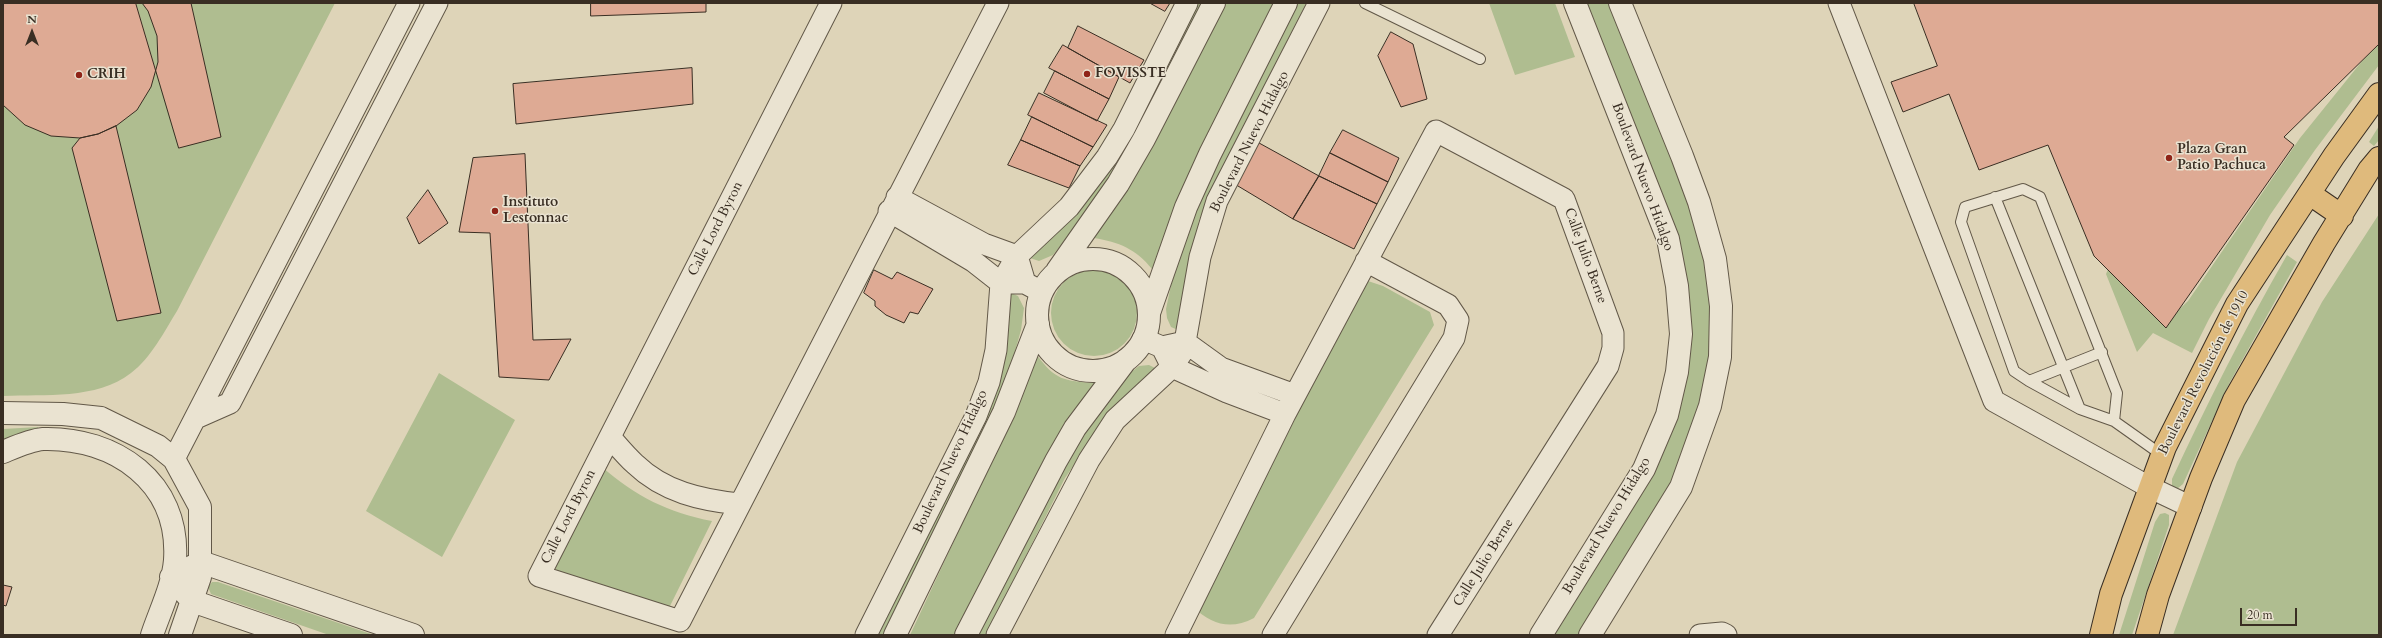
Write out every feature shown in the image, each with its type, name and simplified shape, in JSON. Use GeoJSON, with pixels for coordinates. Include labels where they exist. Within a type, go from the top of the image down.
{"type":"FeatureCollection","features":[{"type":"Feature","properties":{"kind":"main road","name":"Boulevard Revolución de 1910"},"geometry":{"type":"LineString","coordinates":[[2101,635],[2111,594],[2162,455],[2237,304],[2334,156],[2379,94]]}},
{"type":"Feature","properties":{"kind":"main road"},"geometry":{"type":"LineString","coordinates":[[2147,635],[2158,595],[2191,507],[2234,400],[2320,249],[2342,216],[2369,170],[2379,158]]}},
{"type":"Feature","properties":{"kind":"main road"},"geometry":{"type":"LineString","coordinates":[[2310,194],[2342,216]]}},
{"type":"Feature","properties":{"kind":"street"},"geometry":{"type":"LineString","coordinates":[[174,459],[409,3]]}},
{"type":"Feature","properties":{"kind":"street"},"geometry":{"type":"LineString","coordinates":[[196,418],[230,403],[437,3]]}},
{"type":"Feature","properties":{"kind":"street","name":"Calle Lord Byron"},"geometry":{"type":"LineString","coordinates":[[830,3],[539,576],[680,621],[893,204],[998,3]]}},
{"type":"Feature","properties":{"kind":"street","name":"Boulevard Nuevo Hidalgo"},"geometry":{"type":"LineString","coordinates":[[866,635],[976,416],[989,382],[996,350],[1001,283],[1017,256],[1069,206],[1107,157],[1124,129],[1187,3]]}},
{"type":"Feature","properties":{"kind":"street"},"geometry":{"type":"LineString","coordinates":[[1054,274],[1118,184],[1144,139],[1214,3]]}},
{"type":"Feature","properties":{"kind":"street","name":"Boulevard Nuevo Hidalgo"},"geometry":{"type":"LineString","coordinates":[[1150,313],[1186,208],[1210,154],[1286,3]]}},
{"type":"Feature","properties":{"kind":"street","name":"Boulevard Nuevo Hidalgo"},"geometry":{"type":"LineString","coordinates":[[997,635],[1089,460],[1115,420],[1172,367],[1181,354],[1185,342],[1200,257],[1217,201],[1319,3]]}},
{"type":"Feature","properties":{"kind":"street","name":"Boulevard Nuevo Hidalgo"},"geometry":{"type":"LineString","coordinates":[[1541,635],[1644,469],[1667,415],[1677,372],[1681,334],[1677,286],[1668,239],[1575,3]]}},
{"type":"Feature","properties":{"kind":"street"},"geometry":{"type":"LineString","coordinates":[[1590,635],[1682,487],[1710,406],[1720,357],[1721,306],[1716,259],[1682,156],[1620,3]]}},
{"type":"Feature","properties":{"kind":"street"},"geometry":{"type":"LineString","coordinates":[[1839,3],[1994,401],[2149,487],[2191,507]]}},
{"type":"Feature","properties":{"kind":"street","name":"Calle Julio Berne"},"geometry":{"type":"LineString","coordinates":[[1181,634],[1285,414],[1436,131],[1564,199],[1613,333],[1613,348],[1608,366],[1438,635]]}},
{"type":"Feature","properties":{"kind":"street"},"geometry":{"type":"LineString","coordinates":[[893,204],[979,253],[1001,283],[1033,287],[1062,268],[1082,260],[1093,259],[1114,263],[1124,268],[1139,282],[1148,302],[1153,343],[1172,367],[1217,376],[1295,395]]}},
{"type":"Feature","properties":{"kind":"street"},"geometry":{"type":"LineString","coordinates":[[979,253],[1017,256],[1033,287],[1038,324],[1044,343],[1058,359],[1082,369],[1097,371],[1112,367],[1126,360]]}},
{"type":"Feature","properties":{"kind":"street"},"geometry":{"type":"LineString","coordinates":[[1273,635],[1454,338],[1458,320],[1448,306],[1366,261]]}},
{"type":"Feature","properties":{"kind":"street","name":"Boulevard Nuevo Hidalgo"},"geometry":{"type":"LineString","coordinates":[[895,635],[1004,412],[1038,324]]}},
{"type":"Feature","properties":{"kind":"street"},"geometry":{"type":"LineString","coordinates":[[966,635],[1056,461],[1075,428],[1126,360],[1134,353],[1153,343],[1185,342],[1217,376],[1227,392],[1285,414]]}},
{"type":"Feature","properties":{"kind":"street"},"geometry":{"type":"LineString","coordinates":[[3,413],[63,414],[101,418],[158,446],[174,459],[200,507],[200,577],[180,635]]}},
{"type":"Feature","properties":{"kind":"street"},"geometry":{"type":"LineString","coordinates":[[610,437],[635,465],[666,486],[701,500],[739,504]]}},
{"type":"Feature","properties":{"kind":"street"},"geometry":{"type":"LineString","coordinates":[[3,452],[42,439],[86,443],[123,457],[139,468],[155,486],[171,521],[175,560],[171,578],[152,635]]}},
{"type":"Feature","properties":{"kind":"street"},"geometry":{"type":"LineString","coordinates":[[171,578],[201,562],[413,635]]}},
{"type":"Feature","properties":{"kind":"street"},"geometry":{"type":"LineString","coordinates":[[171,578],[192,601],[291,635]]}},
{"type":"Feature","properties":{"kind":"street"},"geometry":{"type":"LineString","coordinates":[[1700,635],[1724,634]]}},
{"type":"Feature","properties":{"kind":"lane"},"geometry":{"type":"LineString","coordinates":[[1365,3],[1480,59]]}},
{"type":"Feature","properties":{"kind":"lane"},"geometry":{"type":"LineString","coordinates":[[2114,421],[2117,393],[2040,197],[2023,189],[1965,206],[1961,222],[2014,371],[2080,409],[2114,421],[2162,455]]}},
{"type":"Feature","properties":{"kind":"lane"},"geometry":{"type":"LineString","coordinates":[[1995,197],[2080,409]]}},
{"type":"Feature","properties":{"kind":"lane"},"geometry":{"type":"LineString","coordinates":[[2029,381],[2062,366],[2102,352]]}},
{"type":"Feature","properties":{"kind":"green space"},"geometry":{"type":"Polygon","coordinates":[[[3,3],[335,3],[177,311],[162,336],[145,360],[131,373],[117,382],[86,392],[53,395],[3,396],[3,3]]]}},
{"type":"Feature","properties":{"kind":"green space"},"geometry":{"type":"Polygon","coordinates":[[[1195,3],[1204,3],[1111,182],[1053,255],[1039,261],[1030,258],[1195,3]]]}},
{"type":"Feature","properties":{"kind":"green space"},"geometry":{"type":"Polygon","coordinates":[[[1223,3],[1276,3],[1198,156],[1152,269],[1133,251],[1119,244],[1094,238],[1152,142],[1223,3]]]}},
{"type":"Feature","properties":{"kind":"green space"},"geometry":{"type":"Polygon","coordinates":[[[1296,3],[1306,3],[1199,220],[1178,330],[1171,327],[1167,318],[1166,309],[1175,266],[1207,180],[1296,3]]]}},
{"type":"Feature","properties":{"kind":"green space"},"geometry":{"type":"Polygon","coordinates":[[[1489,3],[1555,3],[1575,57],[1515,75],[1489,3]]]}},
{"type":"Feature","properties":{"kind":"green space"},"geometry":{"type":"Polygon","coordinates":[[[1586,3],[1609,3],[1686,195],[1700,243],[1711,293],[1712,332],[1707,383],[1673,477],[1650,523],[1580,635],[1552,635],[1628,514],[1689,334],[1586,3]]]}},
{"type":"Feature","properties":{"kind":"green space"},"geometry":{"type":"Polygon","coordinates":[[[2379,40],[2379,65],[2315,150],[2270,215],[2209,319],[2192,353],[2153,333],[2137,352],[2106,274],[2109,267],[2168,320],[2188,301],[2300,138],[2379,40]]]}},
{"type":"Feature","properties":{"kind":"green space"},"geometry":{"type":"Polygon","coordinates":[[[2379,126],[2379,140],[2374,146],[2369,142],[2379,126]]]}},
{"type":"Feature","properties":{"kind":"green space"},"geometry":{"type":"Polygon","coordinates":[[[2379,214],[2379,635],[2173,635],[2237,462],[2322,302],[2379,214]]]}},
{"type":"Feature","properties":{"kind":"green space"},"geometry":{"type":"Polygon","coordinates":[[[2287,255],[2297,262],[2230,382],[2183,484],[2177,489],[2172,486],[2172,479],[2227,366],[2287,255]]]}},
{"type":"Feature","properties":{"kind":"green space"},"geometry":{"type":"Polygon","coordinates":[[[1094,270],[1111,273],[1125,282],[1134,296],[1137,313],[1134,330],[1125,344],[1111,353],[1094,356],[1077,353],[1063,344],[1054,330],[1051,313],[1054,296],[1063,282],[1077,273],[1094,270]]]}},
{"type":"Feature","properties":{"kind":"green space"},"geometry":{"type":"Polygon","coordinates":[[[1359,278],[1383,286],[1430,312],[1434,325],[1254,618],[1246,622],[1230,625],[1215,622],[1207,618],[1193,607],[1359,278]]]}},
{"type":"Feature","properties":{"kind":"green space"},"geometry":{"type":"Polygon","coordinates":[[[1011,293],[1018,296],[1024,308],[1021,330],[1008,377],[991,422],[883,635],[874,635],[982,420],[1006,300],[1011,293]]]}},
{"type":"Feature","properties":{"kind":"green space"},"geometry":{"type":"Polygon","coordinates":[[[1037,355],[1049,370],[1061,378],[1095,383],[956,635],[910,635],[1013,415],[1037,355]]]}},
{"type":"Feature","properties":{"kind":"green space"},"geometry":{"type":"Polygon","coordinates":[[[1149,365],[1157,369],[1094,436],[1065,478],[986,635],[977,635],[1057,476],[1081,437],[1130,373],[1139,366],[1149,365]]]}},
{"type":"Feature","properties":{"kind":"green space"},"geometry":{"type":"Polygon","coordinates":[[[439,373],[515,420],[442,557],[366,511],[439,373]]]}},
{"type":"Feature","properties":{"kind":"green space"},"geometry":{"type":"Polygon","coordinates":[[[38,427],[38,429],[3,441],[3,429],[38,427]]]}},
{"type":"Feature","properties":{"kind":"green space"},"geometry":{"type":"Polygon","coordinates":[[[602,467],[627,487],[653,502],[696,518],[712,521],[670,606],[660,608],[558,572],[555,568],[602,467]]]}},
{"type":"Feature","properties":{"kind":"green space"},"geometry":{"type":"Polygon","coordinates":[[[2165,513],[2169,515],[2169,525],[2132,635],[2119,635],[2155,522],[2160,514],[2165,513]]]}},
{"type":"Feature","properties":{"kind":"green space"},"geometry":{"type":"Polygon","coordinates":[[[212,582],[218,582],[374,635],[329,635],[211,594],[208,587],[212,582]]]}},
{"type":"Feature","properties":{"kind":"building","name":"CRIH"},"geometry":{"type":"Polygon","coordinates":[[[3,3],[142,3],[148,11],[157,36],[158,62],[151,87],[137,110],[116,126],[98,134],[80,138],[51,136],[25,125],[3,105],[3,3]]]}},
{"type":"Feature","properties":{"kind":"building"},"geometry":{"type":"Polygon","coordinates":[[[136,3],[191,3],[221,137],[179,148],[136,3]]]}},
{"type":"Feature","properties":{"kind":"building"},"geometry":{"type":"Polygon","coordinates":[[[591,3],[706,3],[706,12],[591,16],[591,3]]]}},
{"type":"Feature","properties":{"kind":"building"},"geometry":{"type":"Polygon","coordinates":[[[1150,3],[1170,3],[1165,11],[1150,3]]]}},
{"type":"Feature","properties":{"kind":"building","name":"Plaza Gran Patio Pachuca"},"geometry":{"type":"Polygon","coordinates":[[[1914,3],[2379,3],[2379,44],[2284,137],[2294,145],[2166,328],[2094,256],[2048,145],[1979,170],[1949,94],[1903,112],[1891,82],[1937,66],[1914,3]]]}},
{"type":"Feature","properties":{"kind":"building"},"geometry":{"type":"Polygon","coordinates":[[[1078,26],[1144,60],[1130,83],[1068,48],[1078,26]]]}},
{"type":"Feature","properties":{"kind":"building"},"geometry":{"type":"Polygon","coordinates":[[[1391,32],[1413,44],[1427,99],[1401,107],[1378,56],[1391,32]]]}},
{"type":"Feature","properties":{"kind":"building","name":"FOVISSTE"},"geometry":{"type":"Polygon","coordinates":[[[1063,45],[1119,77],[1109,99],[1049,68],[1063,45]]]}},
{"type":"Feature","properties":{"kind":"building"},"geometry":{"type":"Polygon","coordinates":[[[692,68],[693,104],[516,124],[513,84],[692,68]]]}},
{"type":"Feature","properties":{"kind":"building"},"geometry":{"type":"Polygon","coordinates":[[[1055,71],[1109,99],[1097,121],[1044,93],[1055,71]]]}},
{"type":"Feature","properties":{"kind":"building"},"geometry":{"type":"Polygon","coordinates":[[[1039,93],[1107,125],[1093,147],[1028,115],[1039,93]]]}},
{"type":"Feature","properties":{"kind":"building"},"geometry":{"type":"Polygon","coordinates":[[[1032,117],[1093,147],[1080,166],[1021,140],[1032,117]]]}},
{"type":"Feature","properties":{"kind":"building"},"geometry":{"type":"Polygon","coordinates":[[[116,126],[161,313],[117,321],[72,148],[80,138],[98,134],[116,126]]]}},
{"type":"Feature","properties":{"kind":"building"},"geometry":{"type":"Polygon","coordinates":[[[1343,130],[1399,158],[1388,182],[1330,153],[1343,130]]]}},
{"type":"Feature","properties":{"kind":"building"},"geometry":{"type":"Polygon","coordinates":[[[1250,138],[1319,176],[1293,219],[1228,180],[1250,138]]]}},
{"type":"Feature","properties":{"kind":"building"},"geometry":{"type":"Polygon","coordinates":[[[1021,140],[1080,166],[1069,188],[1008,165],[1021,140]]]}},
{"type":"Feature","properties":{"kind":"building"},"geometry":{"type":"Polygon","coordinates":[[[1330,153],[1388,182],[1377,204],[1319,176],[1330,153]]]}},
{"type":"Feature","properties":{"kind":"building"},"geometry":{"type":"Polygon","coordinates":[[[525,154],[533,340],[571,339],[549,380],[499,377],[490,233],[459,232],[473,158],[525,154]]]}},
{"type":"Feature","properties":{"kind":"building"},"geometry":{"type":"Polygon","coordinates":[[[1319,176],[1377,204],[1354,249],[1293,219],[1319,176]]]}},
{"type":"Feature","properties":{"kind":"building"},"geometry":{"type":"Polygon","coordinates":[[[428,190],[448,223],[419,244],[407,218],[428,190]]]}},
{"type":"Feature","properties":{"kind":"building"},"geometry":{"type":"Polygon","coordinates":[[[874,270],[892,279],[897,272],[933,289],[918,314],[910,312],[904,323],[886,315],[875,306],[875,301],[864,293],[874,270]]]}},
{"type":"Feature","properties":{"kind":"building"},"geometry":{"type":"Polygon","coordinates":[[[3,585],[12,587],[6,606],[3,605],[3,585]]]}},
{"type":"Feature","properties":{"kind":"place","name":"FOVISSTE"},"geometry":{"type":"Point","coordinates":[1087,74]}},
{"type":"Feature","properties":{"kind":"place","name":"CRIH"},"geometry":{"type":"Point","coordinates":[79,75]}},
{"type":"Feature","properties":{"kind":"place","name":"Plaza Gran Patio Pachuca"},"geometry":{"type":"Point","coordinates":[2169,158]}},
{"type":"Feature","properties":{"kind":"place","name":"Instituto Lestonnac"},"geometry":{"type":"Point","coordinates":[495,211]}}]}
